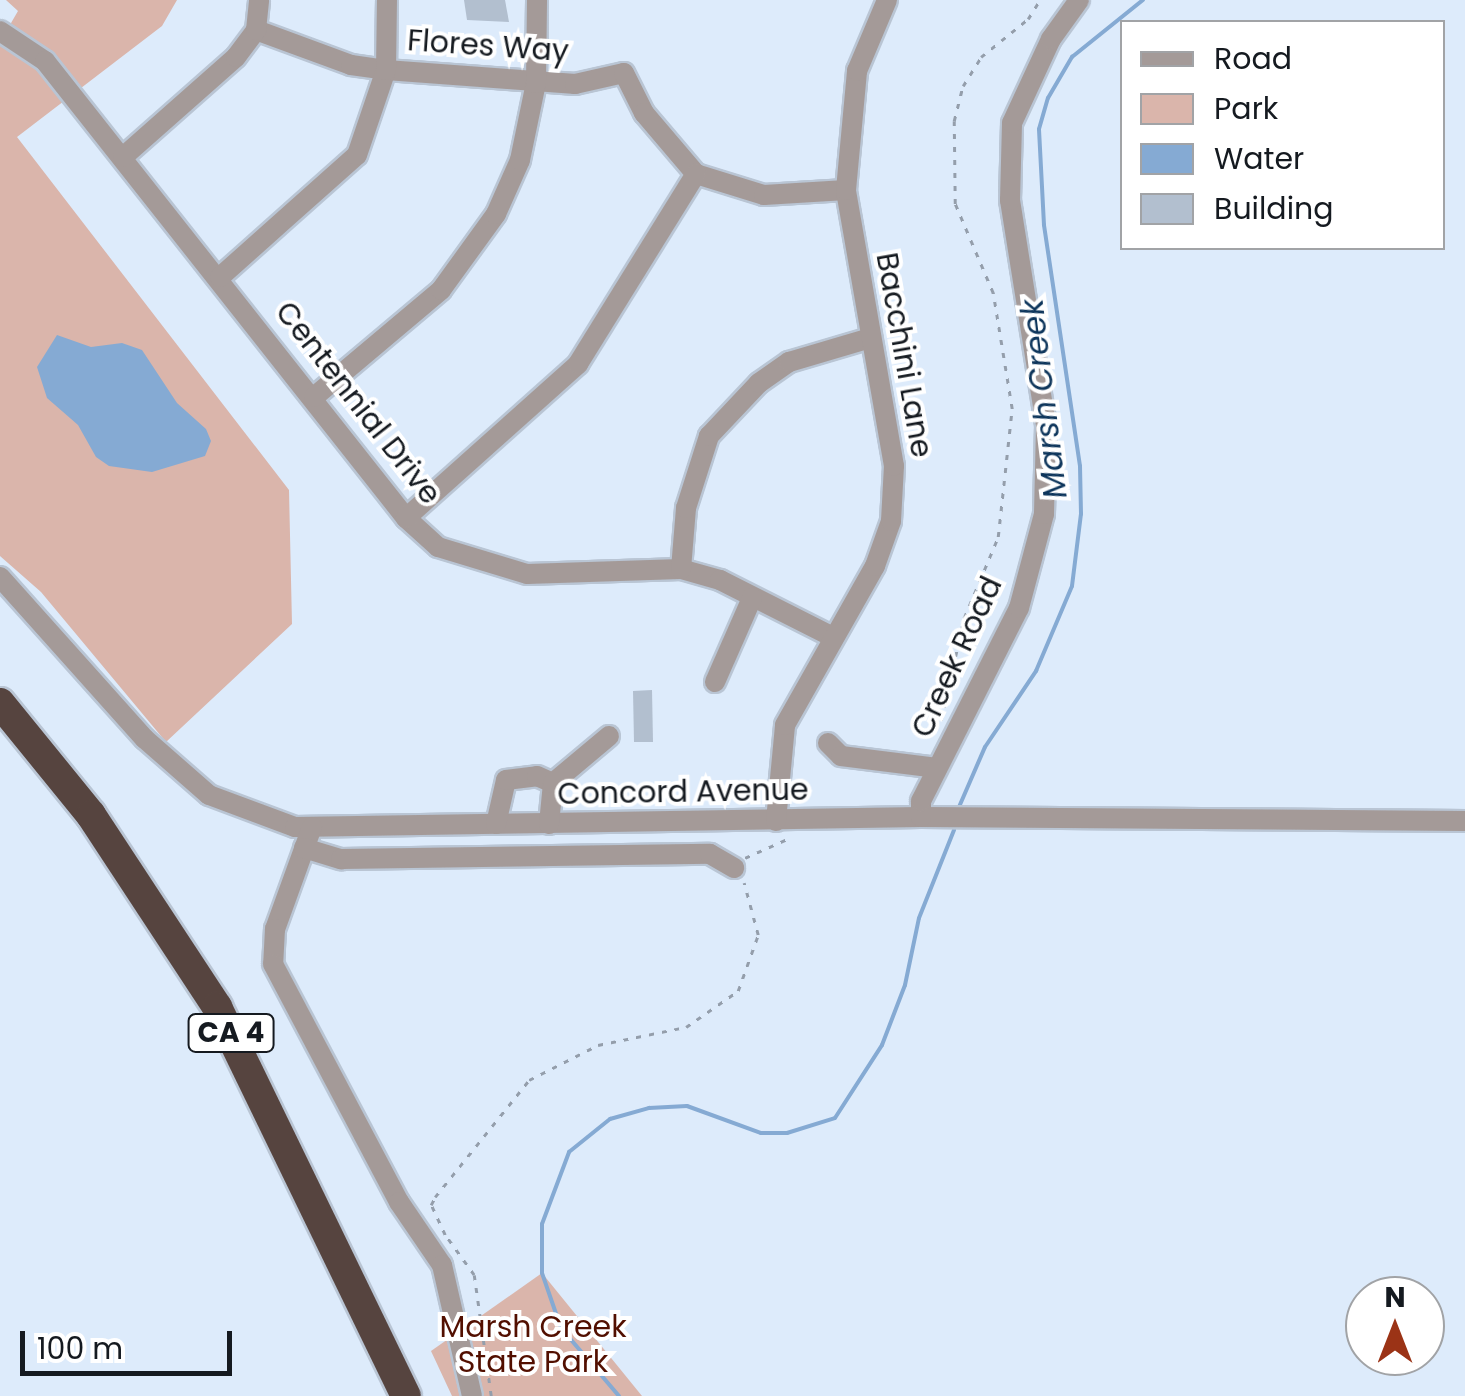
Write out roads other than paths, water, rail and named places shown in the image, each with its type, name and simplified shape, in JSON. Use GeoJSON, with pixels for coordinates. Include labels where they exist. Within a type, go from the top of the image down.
{"type":"FeatureCollection","features":[{"type":"Feature","properties":{"kind":"highway","name":"CA 4"},"geometry":{"type":"LineString","coordinates":[[0,704],[91,815],[218,1007],[406,1396]]}},
{"type":"Feature","properties":{"kind":"street"},"geometry":{"type":"LineString","coordinates":[[122,157],[211,86],[256,30],[259,0]]}},
{"type":"Feature","properties":{"kind":"street"},"geometry":{"type":"LineString","coordinates":[[220,278],[357,155],[386,70],[387,0]]}},
{"type":"Feature","properties":{"kind":"street"},"geometry":{"type":"LineString","coordinates":[[314,398],[468,260],[520,160],[536,82],[537,0]]}},
{"type":"Feature","properties":{"kind":"street","name":"Bacchini Lane"},"geometry":{"type":"LineString","coordinates":[[784,827],[786,724],[875,566],[891,521],[894,466],[846,190],[857,72],[887,0]]}},
{"type":"Feature","properties":{"kind":"street","name":"Creek Road"},"geometry":{"type":"LineString","coordinates":[[921,817],[927,764],[1020,608],[1044,514],[1046,425],[1010,200],[1012,123],[1051,40],[1079,0]]}},
{"type":"Feature","properties":{"kind":"street","name":"Flores Way"},"geometry":{"type":"LineString","coordinates":[[256,30],[351,65],[386,70],[575,84],[624,73],[644,113],[696,174]]}},
{"type":"Feature","properties":{"kind":"street","name":"Centennial Drive"},"geometry":{"type":"LineString","coordinates":[[0,31],[44,61],[220,278],[406,518],[438,547],[526,574],[681,569],[833,636]]}},
{"type":"Feature","properties":{"kind":"street"},"geometry":{"type":"LineString","coordinates":[[406,518],[578,364],[696,174],[764,195],[846,190]]}},
{"type":"Feature","properties":{"kind":"street"},"geometry":{"type":"LineString","coordinates":[[681,569],[686,508],[709,436],[759,383],[789,362],[870,338]]}},
{"type":"Feature","properties":{"kind":"street","name":"Concord Avenue"},"geometry":{"type":"LineString","coordinates":[[0,577],[145,738],[209,795],[295,827],[784,827],[921,817],[1465,821]]}},
{"type":"Feature","properties":{"kind":"street"},"geometry":{"type":"LineString","coordinates":[[715,682],[752,598]]}},
{"type":"Feature","properties":{"kind":"street"},"geometry":{"type":"LineString","coordinates":[[548,824],[553,782],[609,736]]}},
{"type":"Feature","properties":{"kind":"street"},"geometry":{"type":"LineString","coordinates":[[828,743],[841,756],[927,764]]}},
{"type":"Feature","properties":{"kind":"street"},"geometry":{"type":"LineString","coordinates":[[496,824],[506,780],[537,776],[553,782]]}},
{"type":"Feature","properties":{"kind":"street"},"geometry":{"type":"LineString","coordinates":[[312,827],[275,929],[273,964],[399,1202],[442,1265],[472,1396]]}},
{"type":"Feature","properties":{"kind":"street"},"geometry":{"type":"LineString","coordinates":[[304,848],[342,859],[710,854],[734,868]]}},
{"type":"Feature","properties":{"kind":"water"},"geometry":{"type":"Polygon","coordinates":[[[57,335],[91,347],[122,343],[142,350],[177,403],[206,429],[211,441],[205,456],[152,472],[109,466],[96,457],[78,425],[47,398],[37,367],[57,335]]]}},
{"type":"Feature","properties":{"kind":"waterway","name":"Marsh Creek"},"geometry":{"type":"LineString","coordinates":[[959,807],[985,747],[1036,671],[1072,586],[1081,514],[1080,466],[1044,225],[1039,129],[1048,98],[1072,57],[1143,0]]}},
{"type":"Feature","properties":{"kind":"waterway","name":"Marsh Creek"},"geometry":{"type":"LineString","coordinates":[[619,1396],[561,1328],[542,1273],[542,1224],[569,1152],[610,1119],[649,1108],[687,1106],[761,1133],[787,1133],[835,1118],[882,1045],[905,985],[919,918],[954,830]]}},
{"type":"Feature","properties":{"kind":"park label","name":"Marsh Creek State Park"},"geometry":{"type":"Point","coordinates":[533,1344]}}]}
